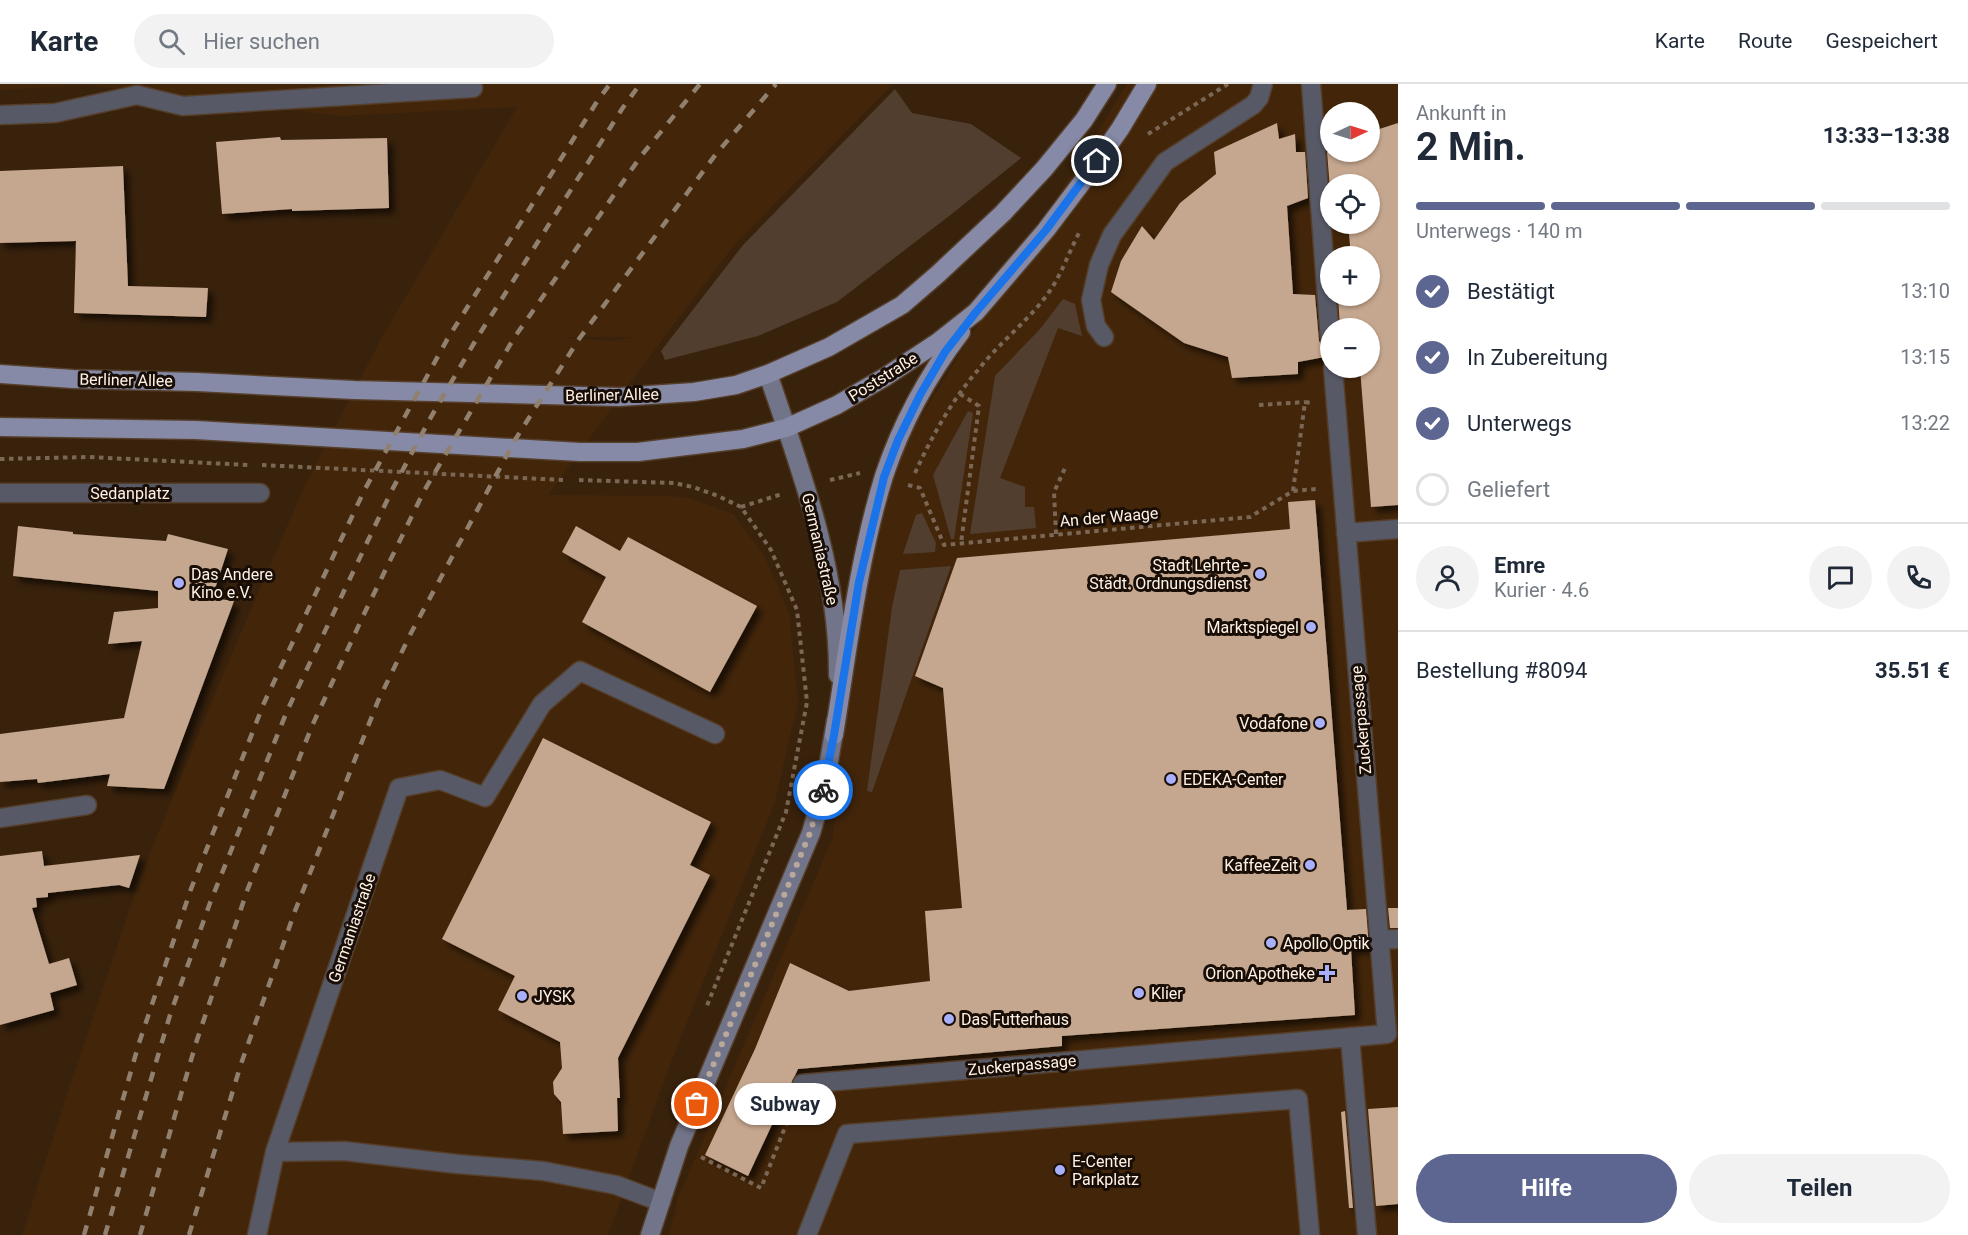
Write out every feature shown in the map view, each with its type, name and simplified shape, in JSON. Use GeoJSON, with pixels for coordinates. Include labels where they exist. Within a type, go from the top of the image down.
{"type":"FeatureCollection","features":[{"type":"Feature","properties":{"kind":"main road","name":"Berliner Allee"},"geometry":{"type":"LineString","coordinates":[[0,374],[354,390],[619,397],[694,392],[736,385],[768,374],[829,347],[902,305],[1003,213],[1044,169],[1084,120],[1107,84]]}},
{"type":"Feature","properties":{"kind":"main road","name":"Poststraße"},"geometry":{"type":"LineString","coordinates":[[786,428],[837,405],[885,377],[938,342],[976,312],[1046,230],[1086,177],[1120,129],[1147,84]]}},
{"type":"Feature","properties":{"kind":"main road"},"geometry":{"type":"LineString","coordinates":[[834,735],[859,582],[884,477],[898,440],[920,395],[945,352],[976,312]]}},
{"type":"Feature","properties":{"kind":"main road"},"geometry":{"type":"LineString","coordinates":[[0,427],[196,430],[580,452],[638,452],[743,439],[786,428]]}},
{"type":"Feature","properties":{"kind":"street"},"geometry":{"type":"LineString","coordinates":[[1104,337],[1096,326],[1091,300],[1099,264],[1112,235],[1165,162],[1253,105],[1263,84]]}},
{"type":"Feature","properties":{"kind":"street"},"geometry":{"type":"LineString","coordinates":[[1311,84],[1328,318]]}},
{"type":"Feature","properties":{"kind":"street"},"geometry":{"type":"LineString","coordinates":[[0,115],[55,113],[139,89],[183,106],[473,88]]}},
{"type":"Feature","properties":{"kind":"street","name":"Germaniastraße"},"geometry":{"type":"LineString","coordinates":[[650,1235],[679,1146],[810,833],[825,785],[834,735],[838,698],[838,654],[828,576],[805,486],[768,374]]}},
{"type":"Feature","properties":{"kind":"street","name":"Zuckerpassage"},"geometry":{"type":"LineString","coordinates":[[802,1084],[1387,1034],[1389,939],[1341,487],[1334,378]]}},
{"type":"Feature","properties":{"kind":"street","name":"Sedanplatz"},"geometry":{"type":"LineString","coordinates":[[0,493],[260,493]]}},
{"type":"Feature","properties":{"kind":"street"},"geometry":{"type":"LineString","coordinates":[[1346,533],[1398,529]]}},
{"type":"Feature","properties":{"kind":"street","name":"Germaniastraße"},"geometry":{"type":"LineString","coordinates":[[257,1235],[274,1152],[399,788],[440,780],[485,797],[542,704],[580,671],[715,734]]}},
{"type":"Feature","properties":{"kind":"street"},"geometry":{"type":"LineString","coordinates":[[0,818],[87,805]]}},
{"type":"Feature","properties":{"kind":"street"},"geometry":{"type":"LineString","coordinates":[[1350,1037],[1367,1235]]}},
{"type":"Feature","properties":{"kind":"street"},"geometry":{"type":"LineString","coordinates":[[807,1235],[847,1134],[1298,1099],[1310,1235]]}},
{"type":"Feature","properties":{"kind":"street"},"geometry":{"type":"LineString","coordinates":[[274,1152],[344,1151],[543,1171],[616,1185],[661,1202]]}},
{"type":"Feature","properties":{"kind":"path"},"geometry":{"type":"LineString","coordinates":[[1150,124],[1140,139],[1228,84]]}},
{"type":"Feature","properties":{"kind":"path"},"geometry":{"type":"LineString","coordinates":[[960,394],[980,406],[961,543],[945,545],[920,488],[910,485],[926,448],[949,409],[978,369],[1047,295],[1063,270],[1080,230]]}},
{"type":"Feature","properties":{"kind":"path"},"geometry":{"type":"LineString","coordinates":[[1293,491],[1305,402]]}},
{"type":"Feature","properties":{"kind":"path"},"geometry":{"type":"LineString","coordinates":[[1259,405],[1305,402],[1336,409]]}},
{"type":"Feature","properties":{"kind":"path"},"geometry":{"type":"LineString","coordinates":[[0,459],[89,457],[609,482],[674,483],[702,490],[741,507],[771,550],[796,610],[807,702],[786,812],[705,1011]]}},
{"type":"Feature","properties":{"kind":"path"},"geometry":{"type":"LineString","coordinates":[[1056,534],[1054,492],[1065,468]]}},
{"type":"Feature","properties":{"kind":"path","name":"An der Waage"},"geometry":{"type":"LineString","coordinates":[[961,543],[1250,517],[1293,491],[1341,487]]}},
{"type":"Feature","properties":{"kind":"path"},"geometry":{"type":"LineString","coordinates":[[715,1164],[761,1188],[802,1084]]}},
{"type":"Feature","properties":{"kind":"shaded area"},"geometry":{"type":"Polygon","coordinates":[[[0,84],[893,84],[736,243],[548,495],[690,498],[733,514],[764,555],[789,613],[798,702],[775,802],[668,1070],[608,1235],[22,1235],[143,870],[227,665],[304,487],[381,339],[517,107],[341,116],[87,85],[0,90],[0,84]],[[565,337],[565,338],[613,341],[632,337],[565,337]]]}},
{"type":"Feature","properties":{"kind":"shaded area"},"geometry":{"type":"Polygon","coordinates":[[[1127,84],[1398,84],[1398,1235],[669,1235],[678,1198],[833,837],[864,509],[1127,84]]]}},
{"type":"Feature","properties":{"kind":"shaded area"},"geometry":{"type":"Polygon","coordinates":[[[895,89],[912,113],[971,124],[1021,158],[837,302],[758,336],[665,360],[661,351],[743,245],[895,89]]]}},
{"type":"Feature","properties":{"kind":"shaded area"},"geometry":{"type":"Polygon","coordinates":[[[1063,299],[1075,304],[1082,336],[1058,328],[1000,478],[1025,487],[1025,507],[1034,507],[1036,528],[970,534],[995,376],[1040,329],[1063,299]]]}},
{"type":"Feature","properties":{"kind":"shaded area"},"geometry":{"type":"Polygon","coordinates":[[[968,411],[973,413],[954,539],[951,539],[933,475],[968,411]]]}},
{"type":"Feature","properties":{"kind":"shaded area"},"geometry":{"type":"Polygon","coordinates":[[[922,513],[936,543],[935,552],[903,554],[916,515],[922,513]]]}},
{"type":"Feature","properties":{"kind":"shaded area"},"geometry":{"type":"Polygon","coordinates":[[[951,566],[872,792],[867,791],[892,607],[900,570],[951,566]]]}},
{"type":"Feature","properties":{"kind":"building"},"geometry":{"type":"Polygon","coordinates":[[[1277,123],[1279,139],[1295,134],[1296,152],[1305,152],[1308,198],[1287,206],[1293,294],[1315,295],[1320,358],[1298,362],[1298,374],[1232,378],[1228,357],[1184,343],[1111,292],[1121,261],[1142,226],[1154,240],[1180,203],[1216,174],[1214,152],[1277,123]]]}},
{"type":"Feature","properties":{"kind":"building"},"geometry":{"type":"Polygon","coordinates":[[[1398,123],[1398,505],[1371,507],[1361,378],[1380,378],[1380,318],[1339,318],[1339,306],[1380,306],[1380,246],[1350,246],[1349,234],[1380,234],[1380,174],[1329,174],[1328,162],[1380,162],[1380,129],[1398,123]]]}},
{"type":"Feature","properties":{"kind":"building"},"geometry":{"type":"Polygon","coordinates":[[[280,137],[281,140],[387,138],[389,208],[292,211],[292,209],[222,214],[216,142],[280,137]]]}},
{"type":"Feature","properties":{"kind":"building"},"geometry":{"type":"Polygon","coordinates":[[[123,166],[128,286],[208,288],[206,317],[74,313],[76,241],[0,243],[0,171],[123,166]]]}},
{"type":"Feature","properties":{"kind":"building"},"geometry":{"type":"Polygon","coordinates":[[[1315,500],[1347,910],[1366,909],[1369,948],[1351,949],[1355,1015],[1062,1036],[1062,1046],[798,1069],[748,1176],[705,1155],[755,1049],[790,963],[849,991],[930,981],[925,911],[962,908],[943,688],[915,676],[957,558],[1290,529],[1288,502],[1315,500]]]}},
{"type":"Feature","properties":{"kind":"building"},"geometry":{"type":"Polygon","coordinates":[[[18,526],[73,532],[73,534],[166,541],[168,534],[228,549],[212,598],[234,601],[164,789],[107,786],[110,774],[38,783],[37,779],[0,782],[0,734],[124,718],[142,641],[108,644],[114,612],[158,608],[158,591],[13,576],[18,526]]]}},
{"type":"Feature","properties":{"kind":"building"},"geometry":{"type":"Polygon","coordinates":[[[576,526],[620,551],[628,537],[757,606],[710,692],[582,622],[606,577],[562,552],[576,526]]]}},
{"type":"Feature","properties":{"kind":"building"},"geometry":{"type":"Polygon","coordinates":[[[543,738],[711,822],[690,865],[710,875],[618,1058],[620,1098],[617,1098],[618,1131],[563,1134],[561,1102],[554,1094],[553,1082],[562,1068],[560,1042],[498,1010],[515,976],[442,939],[543,738]]]}},
{"type":"Feature","properties":{"kind":"building"},"geometry":{"type":"Polygon","coordinates":[[[42,851],[44,866],[140,855],[129,888],[119,885],[48,893],[48,897],[36,898],[37,907],[32,908],[49,964],[69,958],[77,985],[50,993],[54,1010],[0,1025],[0,856],[42,851]]]}},
{"type":"Feature","properties":{"kind":"building"},"geometry":{"type":"Polygon","coordinates":[[[1388,908],[1398,908],[1398,928],[1390,928],[1388,908]]]}},
{"type":"Feature","properties":{"kind":"building"},"geometry":{"type":"Polygon","coordinates":[[[1398,1107],[1398,1204],[1376,1206],[1368,1109],[1398,1107]]]}},
{"type":"Feature","properties":{"kind":"building"},"geometry":{"type":"Polygon","coordinates":[[[1345,1111],[1353,1208],[1349,1208],[1341,1112],[1345,1111]]]}},
{"type":"Feature","properties":{"kind":"railway"},"geometry":{"type":"LineString","coordinates":[[84,1235],[139,1043],[191,889],[264,703],[364,491],[448,338],[610,84]]}},
{"type":"Feature","properties":{"kind":"railway"},"geometry":{"type":"LineString","coordinates":[[105,1235],[170,1015],[210,903],[287,711],[392,490],[431,417],[477,338],[640,84]]}},
{"type":"Feature","properties":{"kind":"railway"},"geometry":{"type":"LineString","coordinates":[[140,1235],[196,1043],[247,891],[312,726],[365,612],[424,491],[514,338],[641,156],[700,84]]}},
{"type":"Feature","properties":{"kind":"railway"},"geometry":{"type":"LineString","coordinates":[[189,1235],[241,1064],[295,911],[378,701],[411,633],[515,440],[579,339],[716,154],[776,84]]}},
{"type":"Feature","properties":{"kind":"way so far"},"geometry":{"type":"LineString","coordinates":[[697,1104],[810,833],[823,790]]}},
{"type":"Feature","properties":{"kind":"place","name":"Stadt Lehrte - Städt. Ordnungsdienst"},"geometry":{"type":"Point","coordinates":[1260,574]}},
{"type":"Feature","properties":{"kind":"place","name":"Das Andere Kino e.V."},"geometry":{"type":"Point","coordinates":[179,583]}},
{"type":"Feature","properties":{"kind":"place","name":"Marktspiegel"},"geometry":{"type":"Point","coordinates":[1311,627]}},
{"type":"Feature","properties":{"kind":"place","name":"Vodafone"},"geometry":{"type":"Point","coordinates":[1320,723]}},
{"type":"Feature","properties":{"kind":"place","name":"EDEKA-Center"},"geometry":{"type":"Point","coordinates":[1171,779]}},
{"type":"Feature","properties":{"kind":"place","name":"KaffeeZeit"},"geometry":{"type":"Point","coordinates":[1310,865]}},
{"type":"Feature","properties":{"kind":"place","name":"Apollo Optik"},"geometry":{"type":"Point","coordinates":[1271,943]}},
{"type":"Feature","properties":{"kind":"place","name":"Orion Apotheke"},"geometry":{"type":"Point","coordinates":[1327,973]}},
{"type":"Feature","properties":{"kind":"place","name":"Klier"},"geometry":{"type":"Point","coordinates":[1139,993]}},
{"type":"Feature","properties":{"kind":"place","name":"JYSK"},"geometry":{"type":"Point","coordinates":[522,996]}},
{"type":"Feature","properties":{"kind":"place","name":"Das Futterhaus"},"geometry":{"type":"Point","coordinates":[949,1019]}},
{"type":"Feature","properties":{"kind":"place","name":"Subway"},"geometry":{"type":"Point","coordinates":[697,1104]}},
{"type":"Feature","properties":{"kind":"place","name":"E-Center Parkplatz"},"geometry":{"type":"Point","coordinates":[1060,1170]}},
{"type":"Feature","properties":{"kind":"route"},"geometry":{"type":"LineString","coordinates":[[823,790],[859,582],[884,477],[898,440],[945,352],[1046,230],[1097,161]]}}]}
